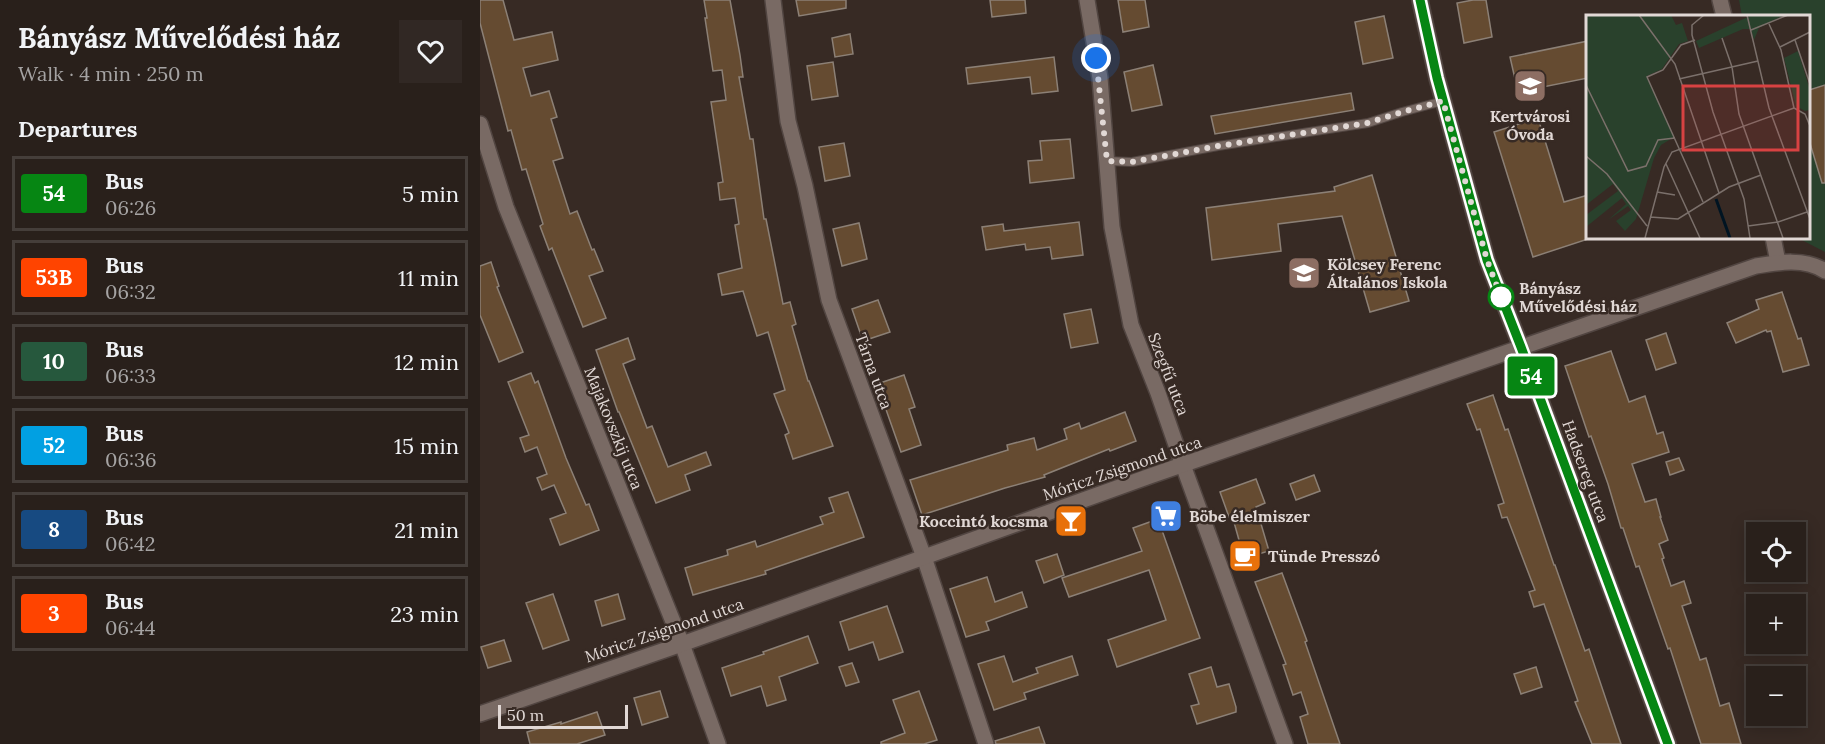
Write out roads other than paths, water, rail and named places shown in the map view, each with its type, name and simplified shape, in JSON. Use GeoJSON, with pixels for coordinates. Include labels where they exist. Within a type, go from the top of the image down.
{"type":"FeatureCollection","features":[{"type":"Feature","properties":{"kind":"street","name":"Tárna utca"},"geometry":{"type":"LineString","coordinates":[[773,0],[788,121],[805,186],[829,300],[924,557],[986,744]]}},
{"type":"Feature","properties":{"kind":"street","name":"Szegfű utca"},"geometry":{"type":"LineString","coordinates":[[1087,0],[1100,78],[1112,227],[1131,325],[1158,393],[1182,465],[1285,744]]}},
{"type":"Feature","properties":{"kind":"street","name":"Hadsereg utca"},"geometry":{"type":"LineString","coordinates":[[1420,0],[1443,101],[1487,260],[1668,744]]}},
{"type":"Feature","properties":{"kind":"street"},"geometry":{"type":"LineString","coordinates":[[1720,0],[1724,15]]}},
{"type":"Feature","properties":{"kind":"street","name":"Majakovszkij utca"},"geometry":{"type":"LineString","coordinates":[[480,124],[506,207],[682,644],[718,744]]}},
{"type":"Feature","properties":{"kind":"street"},"geometry":{"type":"LineString","coordinates":[[1773,238],[1778,262]]}},
{"type":"Feature","properties":{"kind":"street","name":"Móricz Zsigmond utca"},"geometry":{"type":"LineString","coordinates":[[480,714],[1182,465],[1756,266],[1778,262],[1815,265],[1825,271]]}},
{"type":"Feature","properties":{"kind":"lane"},"geometry":{"type":"LineString","coordinates":[[1107,161],[1132,162],[1368,123],[1443,101]]}},
{"type":"Feature","properties":{"kind":"place","name":"Kertvárosi Óvoda"},"geometry":{"type":"Point","coordinates":[1530,86]}},
{"type":"Feature","properties":{"kind":"place","name":"Kölcsey Ferenc Általános Iskola"},"geometry":{"type":"Point","coordinates":[1304,273]}},
{"type":"Feature","properties":{"kind":"place","name":"Bányász Művelődési ház"},"geometry":{"type":"Point","coordinates":[1501,297]}},
{"type":"Feature","properties":{"kind":"place","name":"Böbe élelmiszer"},"geometry":{"type":"Point","coordinates":[1166,516]}},
{"type":"Feature","properties":{"kind":"place","name":"Koccintó kocsma"},"geometry":{"type":"Point","coordinates":[1071,521]}},
{"type":"Feature","properties":{"kind":"place","name":"Tünde Presszó"},"geometry":{"type":"Point","coordinates":[1245,556]}}]}
